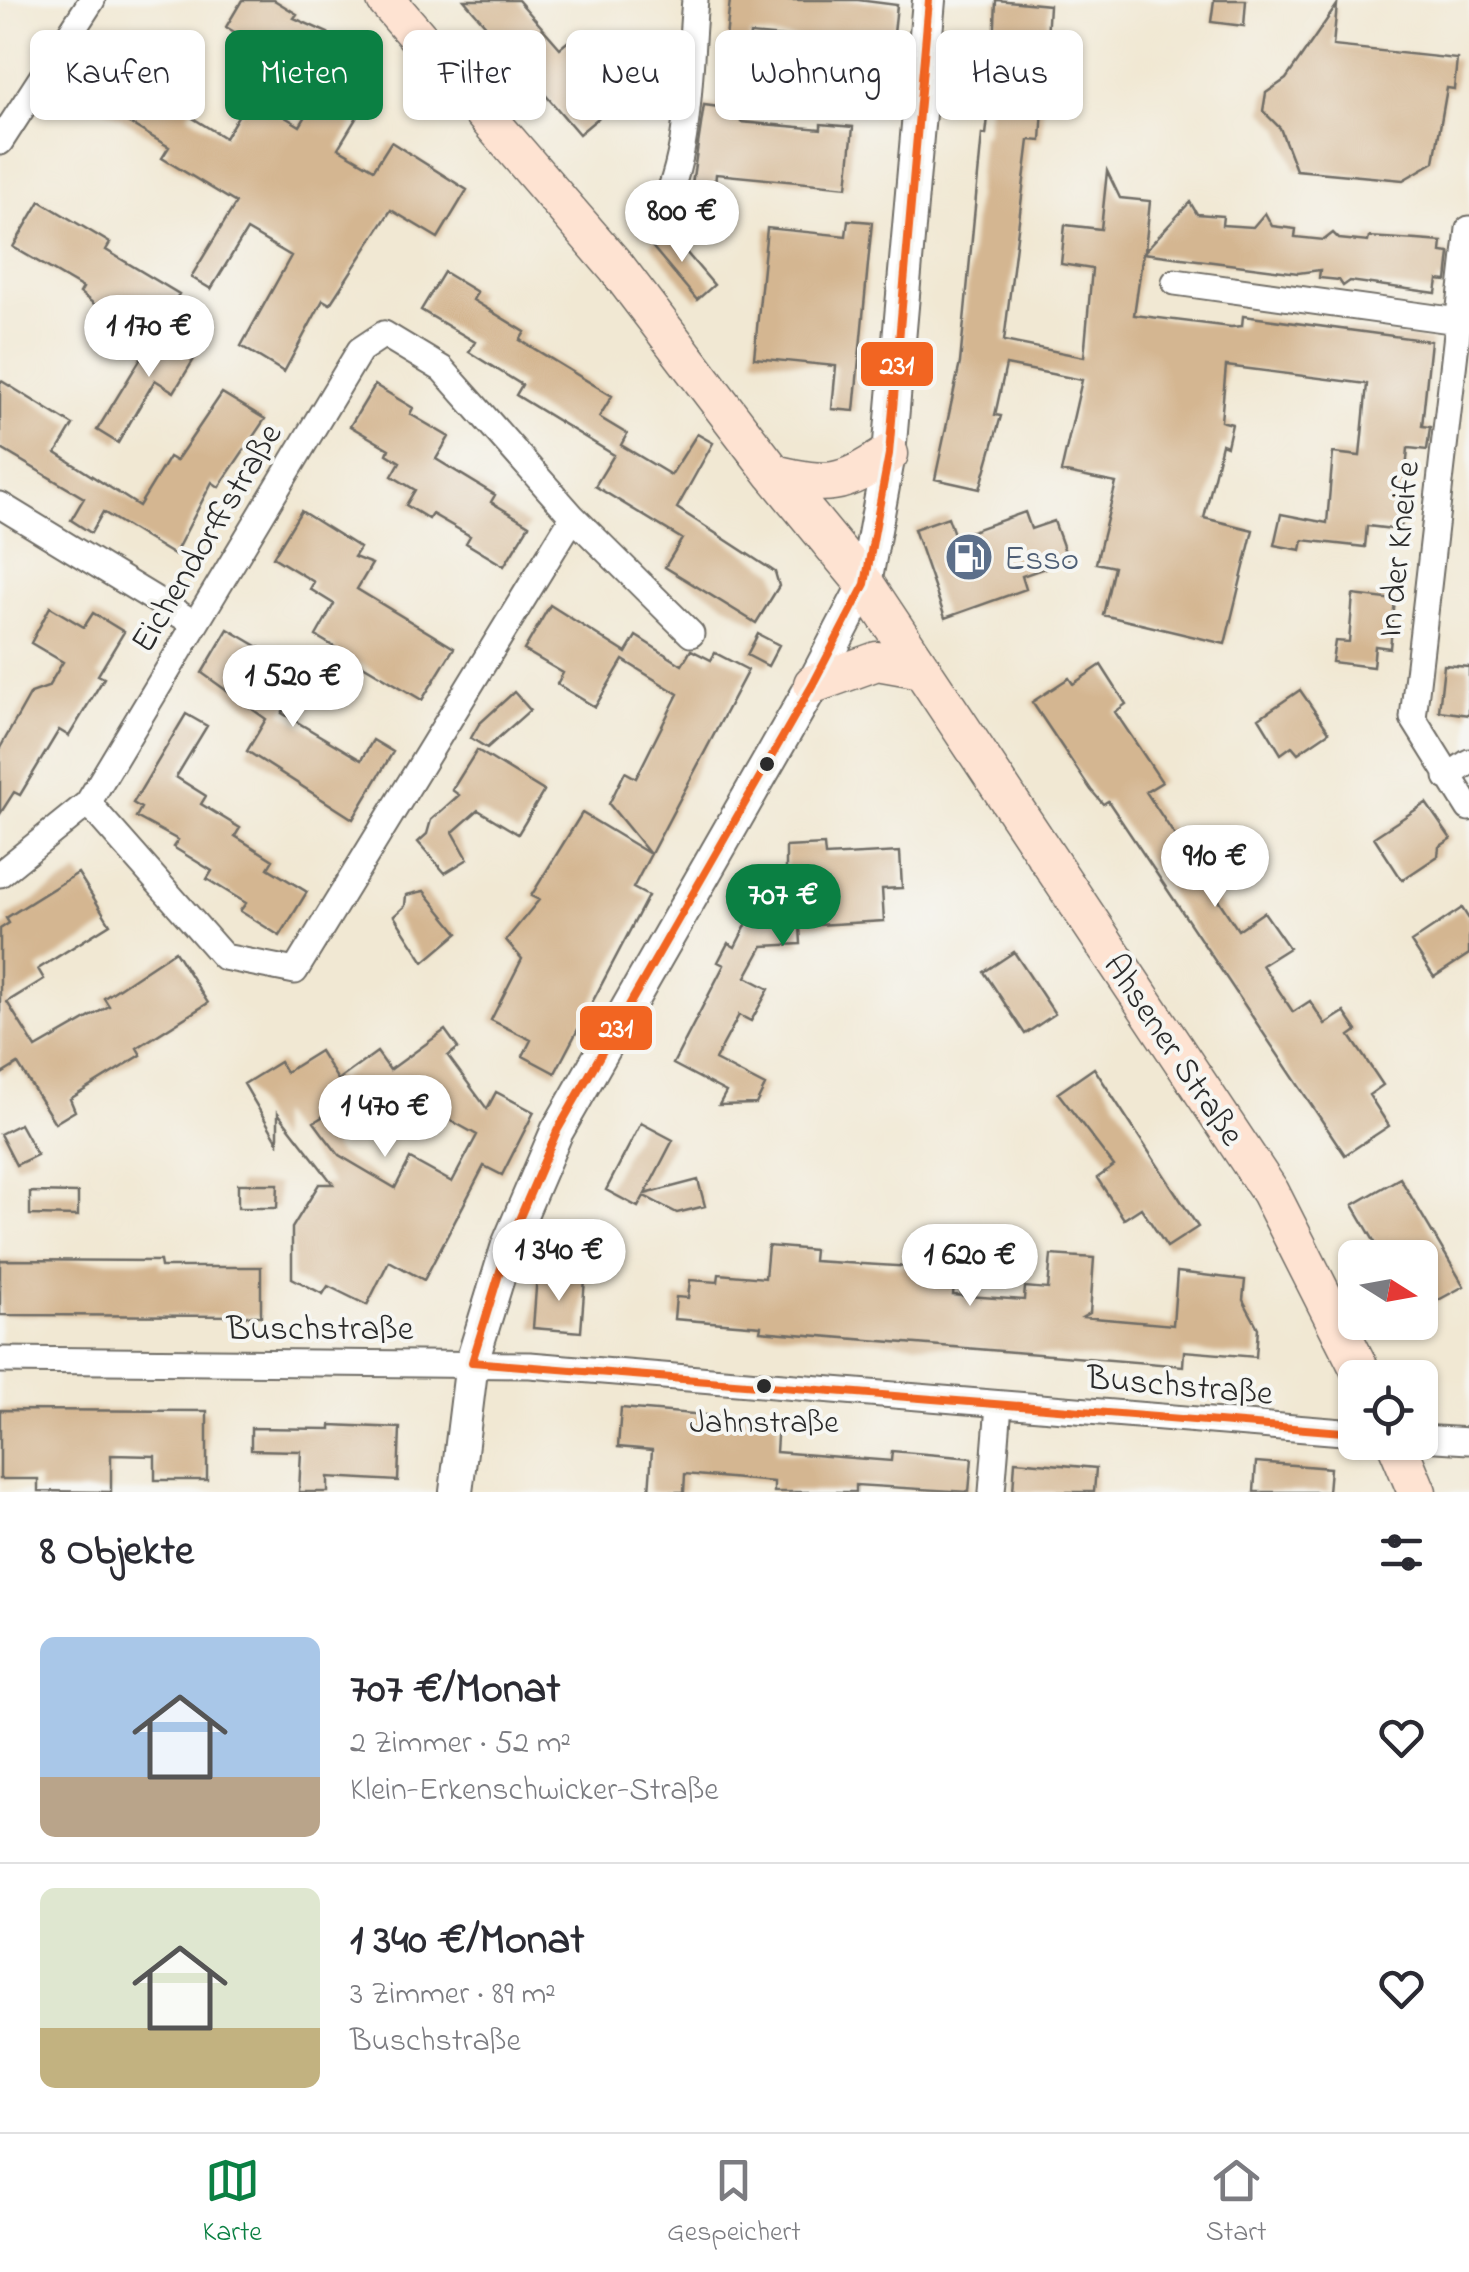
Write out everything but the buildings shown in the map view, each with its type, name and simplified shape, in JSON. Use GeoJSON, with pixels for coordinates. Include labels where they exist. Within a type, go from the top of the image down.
{"type":"FeatureCollection","features":[{"type":"Feature","properties":{"kind":"main road","name":"Ahsener Straße"},"geometry":{"type":"LineString","coordinates":[[386,0],[617,268],[774,474],[865,584],[1270,1192],[1355,1360]]}},
{"type":"Feature","properties":{"kind":"main road"},"geometry":{"type":"LineString","coordinates":[[774,474],[826,486],[852,478],[888,454]]}},
{"type":"Feature","properties":{"kind":"main road"},"geometry":{"type":"LineString","coordinates":[[812,684],[878,661],[922,669]]}},
{"type":"Feature","properties":{"kind":"main road"},"geometry":{"type":"LineString","coordinates":[[1404,1460],[1418,1492]]}},
{"type":"Feature","properties":{"kind":"street"},"geometry":{"type":"LineString","coordinates":[[0,142],[8,110],[92,0]]}},
{"type":"Feature","properties":{"kind":"street"},"geometry":{"type":"LineString","coordinates":[[652,226],[668,203],[678,174],[695,0]]}},
{"type":"Feature","properties":{"kind":"street"},"geometry":{"type":"LineString","coordinates":[[456,1492],[472,1362],[508,1245],[556,1130],[812,684],[865,584],[888,454],[929,0]]}},
{"type":"Feature","properties":{"kind":"street","name":"In der Kneife"},"geometry":{"type":"LineString","coordinates":[[1469,229],[1413,718],[1469,808]]}},
{"type":"Feature","properties":{"kind":"street"},"geometry":{"type":"LineString","coordinates":[[1175,282],[1458,321]]}},
{"type":"Feature","properties":{"kind":"street","name":"Eichendorffstraße"},"geometry":{"type":"LineString","coordinates":[[0,874],[88,802],[192,622],[360,350],[384,334],[442,369],[573,517],[692,634]]}},
{"type":"Feature","properties":{"kind":"street"},"geometry":{"type":"LineString","coordinates":[[0,505],[192,622]]}},
{"type":"Feature","properties":{"kind":"street"},"geometry":{"type":"LineString","coordinates":[[88,802],[224,957],[294,971],[573,517]]}},
{"type":"Feature","properties":{"kind":"street"},"geometry":{"type":"LineString","coordinates":[[1447,777],[1469,762]]}},
{"type":"Feature","properties":{"kind":"street","name":"Buschstraße"},"geometry":{"type":"LineString","coordinates":[[0,1360],[472,1362],[1338,1433]]}},
{"type":"Feature","properties":{"kind":"street"},"geometry":{"type":"LineString","coordinates":[[992,1492],[999,1404]]}},
{"type":"Feature","properties":{"kind":"street"},"geometry":{"type":"LineString","coordinates":[[1438,1439],[1469,1440]]}},
{"type":"Feature","properties":{"kind":"transit line","name":"231"},"geometry":{"type":"LineString","coordinates":[[472,1362],[508,1245],[557,1131],[813,684],[865,584],[889,454],[929,0]]}},
{"type":"Feature","properties":{"kind":"transit line","name":"231"},"geometry":{"type":"LineString","coordinates":[[472,1362],[1338,1432]]}},
{"type":"Feature","properties":{"kind":"place","name":"Esso"},"geometry":{"type":"Point","coordinates":[969,557]}},
{"type":"Feature","properties":{"kind":"place","name":"Jahnstraße"},"geometry":{"type":"Point","coordinates":[764,1386]}}]}
